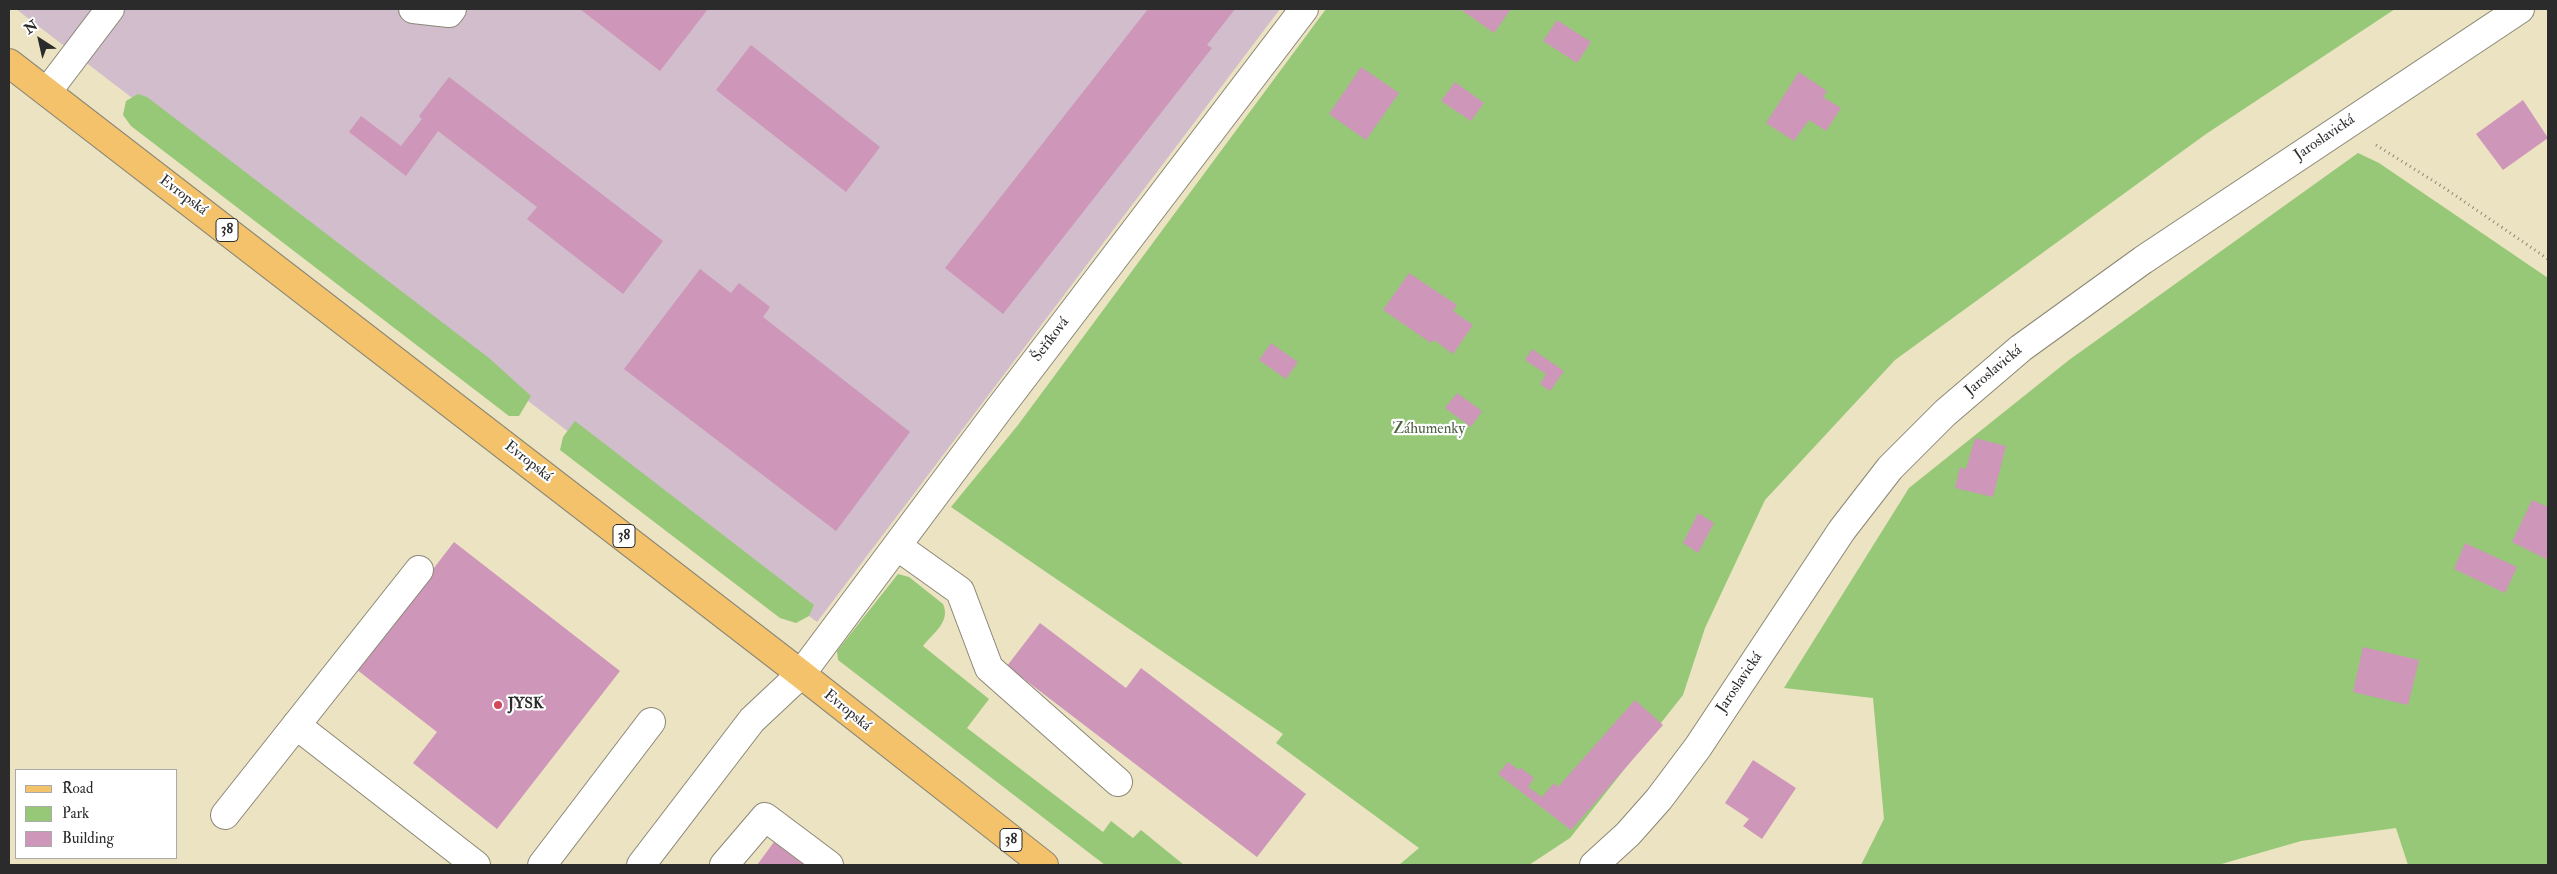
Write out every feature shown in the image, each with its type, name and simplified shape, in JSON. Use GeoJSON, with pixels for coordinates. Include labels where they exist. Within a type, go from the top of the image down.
{"type":"FeatureCollection","features":[{"type":"Feature","properties":{"kind":"main road","name":"Evropská"},"geometry":{"type":"LineString","coordinates":[[9,63],[801,674],[1044,865]]}},
{"type":"Feature","properties":{"kind":"street"},"geometry":{"type":"LineString","coordinates":[[48,92],[110,9]]}},
{"type":"Feature","properties":{"kind":"street"},"geometry":{"type":"LineString","coordinates":[[413,9],[449,13],[452,9]]}},
{"type":"Feature","properties":{"kind":"street","name":"Šeříková"},"geometry":{"type":"LineString","coordinates":[[653,861],[752,720],[801,674],[1304,9]]}},
{"type":"Feature","properties":{"kind":"street","name":"Jaroslavická"},"geometry":{"type":"LineString","coordinates":[[1594,865],[1660,799],[1698,747],[1842,530],[1890,468],[1945,414],[2021,348],[2143,260],[2520,9]]}},
{"type":"Feature","properties":{"kind":"street"},"geometry":{"type":"LineString","coordinates":[[896,546],[960,591],[989,668],[1118,782]]}},
{"type":"Feature","properties":{"kind":"street"},"geometry":{"type":"LineString","coordinates":[[225,815],[419,570]]}},
{"type":"Feature","properties":{"kind":"street"},"geometry":{"type":"LineString","coordinates":[[542,865],[651,722]]}},
{"type":"Feature","properties":{"kind":"street"},"geometry":{"type":"LineString","coordinates":[[296,725],[476,865]]}},
{"type":"Feature","properties":{"kind":"street"},"geometry":{"type":"LineString","coordinates":[[724,865],[765,817],[830,865]]}},
{"type":"Feature","properties":{"kind":"path"},"geometry":{"type":"LineString","coordinates":[[2343,126],[2443,187],[2548,259]]}},
{"type":"Feature","properties":{"kind":"shaded area"},"geometry":{"type":"Polygon","coordinates":[[[16,9],[1280,9],[817,622],[16,9]]]}},
{"type":"Feature","properties":{"kind":"green space","name":"Záhumenky"},"geometry":{"type":"Polygon","coordinates":[[[1326,9],[2395,9],[2206,134],[1895,360],[1765,500],[1705,628],[1683,695],[1570,838],[1529,865],[1399,865],[1419,848],[1276,743],[1283,734],[951,507],[1018,425],[1326,9]]]}},
{"type":"Feature","properties":{"kind":"green space"},"geometry":{"type":"Polygon","coordinates":[[[138,94],[147,97],[489,358],[531,396],[519,416],[509,416],[131,126],[123,115],[126,101],[138,94]]]}},
{"type":"Feature","properties":{"kind":"green space"},"geometry":{"type":"Polygon","coordinates":[[[2358,153],[2379,163],[2548,278],[2548,865],[2408,865],[2396,828],[2301,841],[2218,865],[1861,865],[1884,819],[1873,698],[1784,688],[1909,488],[2069,360],[2358,153]]]}},
{"type":"Feature","properties":{"kind":"green space"},"geometry":{"type":"Polygon","coordinates":[[[575,421],[814,605],[809,616],[796,623],[780,618],[560,450],[563,437],[575,421]]]}},
{"type":"Feature","properties":{"kind":"green space"},"geometry":{"type":"Polygon","coordinates":[[[898,574],[909,577],[943,604],[945,616],[943,622],[923,646],[989,699],[967,728],[1103,832],[1111,821],[1133,838],[1141,830],[1184,865],[1105,865],[838,660],[837,651],[898,574]]]}},
{"type":"Feature","properties":{"kind":"building"},"geometry":{"type":"Polygon","coordinates":[[[580,9],[708,9],[660,71],[580,9]]]}},
{"type":"Feature","properties":{"kind":"building"},"geometry":{"type":"Polygon","coordinates":[[[1148,9],[1235,9],[1207,45],[1212,48],[1003,314],[945,268],[1148,9]]]}},
{"type":"Feature","properties":{"kind":"building"},"geometry":{"type":"Polygon","coordinates":[[[1460,9],[1511,9],[1494,33],[1460,9]]]}},
{"type":"Feature","properties":{"kind":"building"},"geometry":{"type":"Polygon","coordinates":[[[1557,20],[1591,42],[1577,63],[1543,41],[1557,20]]]}},
{"type":"Feature","properties":{"kind":"building"},"geometry":{"type":"Polygon","coordinates":[[[751,45],[880,147],[846,192],[716,90],[751,45]]]}},
{"type":"Feature","properties":{"kind":"building"},"geometry":{"type":"Polygon","coordinates":[[[1361,67],[1399,93],[1366,140],[1329,114],[1361,67]]]}},
{"type":"Feature","properties":{"kind":"building"},"geometry":{"type":"Polygon","coordinates":[[[1799,72],[1827,91],[1823,97],[1841,108],[1826,131],[1809,120],[1794,141],[1766,123],[1799,72]]]}},
{"type":"Feature","properties":{"kind":"building"},"geometry":{"type":"Polygon","coordinates":[[[449,77],[663,241],[623,294],[527,219],[537,207],[438,131],[406,176],[349,132],[361,116],[401,146],[422,119],[419,116],[449,77]]]}},
{"type":"Feature","properties":{"kind":"building"},"geometry":{"type":"Polygon","coordinates":[[[1455,82],[1484,103],[1471,121],[1441,101],[1455,82]]]}},
{"type":"Feature","properties":{"kind":"building"},"geometry":{"type":"Polygon","coordinates":[[[2523,100],[2548,138],[2503,170],[2476,134],[2523,100]]]}},
{"type":"Feature","properties":{"kind":"building"},"geometry":{"type":"Polygon","coordinates":[[[700,269],[731,293],[739,283],[770,307],[763,317],[910,432],[836,531],[624,369],[700,269]]]}},
{"type":"Feature","properties":{"kind":"building"},"geometry":{"type":"Polygon","coordinates":[[[1409,273],[1457,305],[1453,311],[1473,325],[1453,354],[1434,340],[1431,343],[1383,310],[1409,273]]]}},
{"type":"Feature","properties":{"kind":"building"},"geometry":{"type":"Polygon","coordinates":[[[1271,343],[1298,362],[1286,379],[1259,360],[1271,343]]]}},
{"type":"Feature","properties":{"kind":"building"},"geometry":{"type":"Polygon","coordinates":[[[1532,349],[1564,371],[1550,391],[1540,384],[1546,374],[1525,360],[1532,349]]]}},
{"type":"Feature","properties":{"kind":"building"},"geometry":{"type":"Polygon","coordinates":[[[1457,393],[1482,411],[1471,427],[1445,408],[1457,393]]]}},
{"type":"Feature","properties":{"kind":"building"},"geometry":{"type":"Polygon","coordinates":[[[1975,438],[2006,446],[1993,497],[1955,488],[1960,467],[1966,469],[1975,438]]]}},
{"type":"Feature","properties":{"kind":"building"},"geometry":{"type":"Polygon","coordinates":[[[2532,500],[2548,507],[2548,560],[2512,542],[2532,500]]]}},
{"type":"Feature","properties":{"kind":"building"},"geometry":{"type":"Polygon","coordinates":[[[1698,513],[1714,523],[1698,553],[1683,543],[1698,513]]]}},
{"type":"Feature","properties":{"kind":"building","name":"JYSK"},"geometry":{"type":"Polygon","coordinates":[[[454,542],[620,671],[497,829],[413,763],[437,732],[356,669],[454,542]]]}},
{"type":"Feature","properties":{"kind":"building"},"geometry":{"type":"Polygon","coordinates":[[[2465,543],[2517,567],[2505,593],[2454,569],[2465,543]]]}},
{"type":"Feature","properties":{"kind":"building"},"geometry":{"type":"Polygon","coordinates":[[[1040,623],[1126,688],[1141,668],[1306,794],[1257,857],[1007,666],[1040,623]]]}},
{"type":"Feature","properties":{"kind":"building"},"geometry":{"type":"Polygon","coordinates":[[[2363,647],[2419,660],[2408,705],[2353,692],[2363,647]]]}},
{"type":"Feature","properties":{"kind":"building"},"geometry":{"type":"Polygon","coordinates":[[[1635,700],[1663,725],[1571,830],[1498,774],[1508,762],[1519,770],[1521,768],[1534,778],[1528,787],[1542,797],[1554,783],[1558,787],[1635,700]]]}},
{"type":"Feature","properties":{"kind":"building"},"geometry":{"type":"Polygon","coordinates":[[[1753,760],[1796,788],[1762,839],[1743,826],[1749,819],[1725,803],[1753,760]]]}},
{"type":"Feature","properties":{"kind":"building"},"geometry":{"type":"Polygon","coordinates":[[[774,842],[804,865],[757,865],[774,842]]]}},
{"type":"Feature","properties":{"kind":"place","name":"JYSK"},"geometry":{"type":"Point","coordinates":[498,705]}}]}
